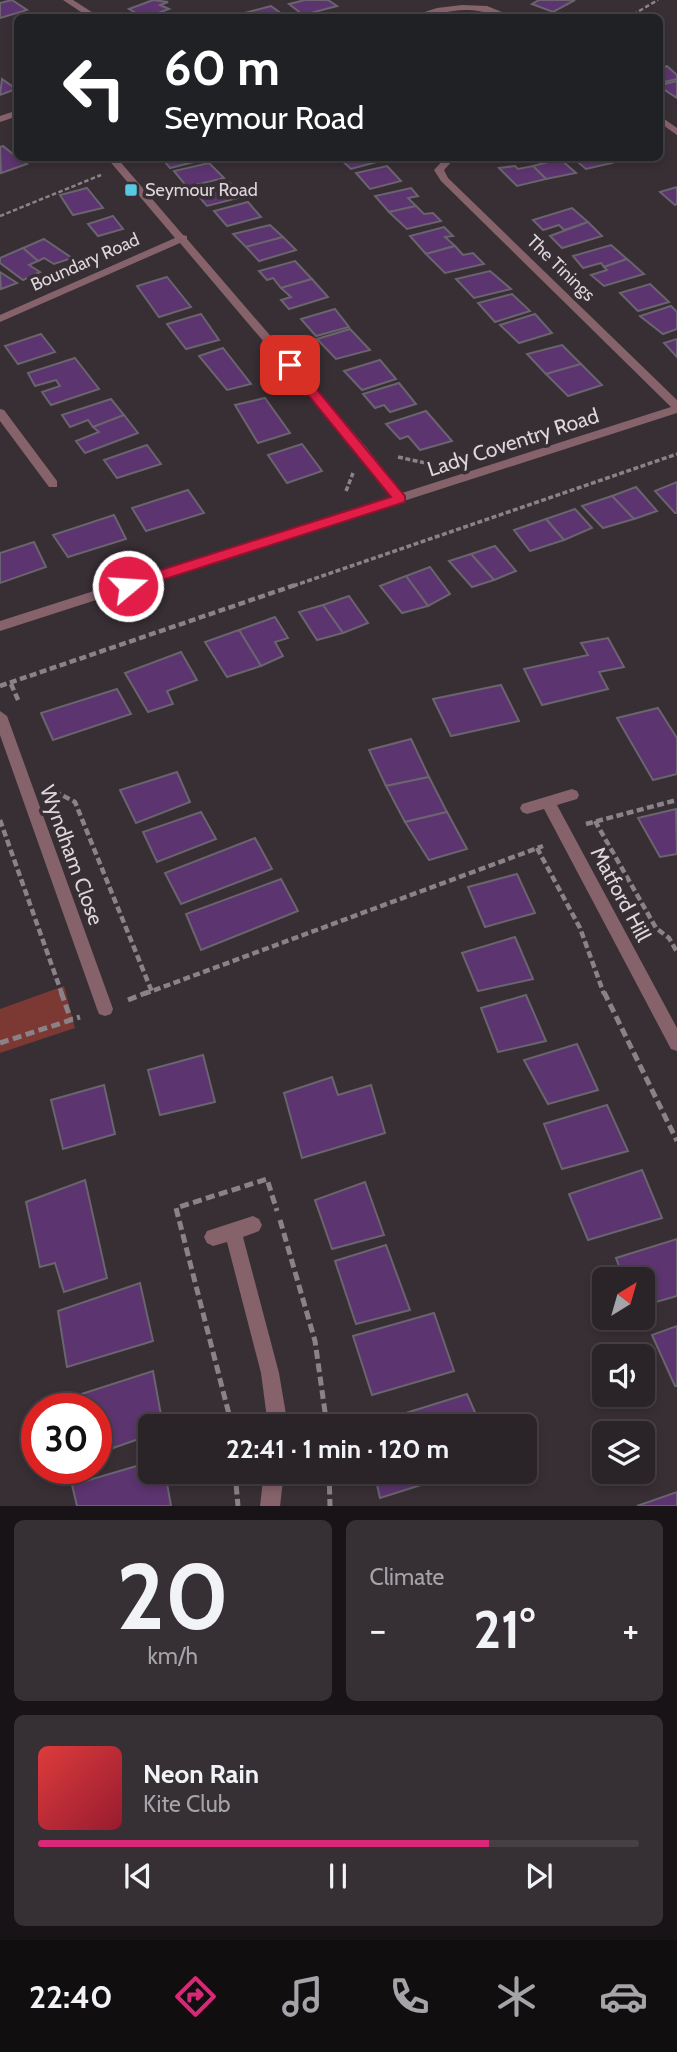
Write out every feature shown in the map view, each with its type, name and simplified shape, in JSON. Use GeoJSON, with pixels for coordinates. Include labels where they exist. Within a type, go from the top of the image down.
{"type":"FeatureCollection","features":[{"type":"Feature","properties":{"kind":"street"},"geometry":{"type":"LineString","coordinates":[[67,0],[90,14]]}},
{"type":"Feature","properties":{"kind":"street"},"geometry":{"type":"LineString","coordinates":[[425,14],[477,2],[505,14]]}},
{"type":"Feature","properties":{"kind":"street"},"geometry":{"type":"LineString","coordinates":[[663,121],[677,132]]}},
{"type":"Feature","properties":{"kind":"street"},"geometry":{"type":"LineString","coordinates":[[115,161],[362,450],[400,499]]}},
{"type":"Feature","properties":{"kind":"street","name":"The Tinings"},"geometry":{"type":"LineString","coordinates":[[446,161],[439,170],[444,179],[677,408]]}},
{"type":"Feature","properties":{"kind":"street","name":"Boundary Road"},"geometry":{"type":"LineString","coordinates":[[0,319],[183,238]]}},
{"type":"Feature","properties":{"kind":"street","name":"Lady Coventry Road"},"geometry":{"type":"LineString","coordinates":[[0,626],[677,408]]}},
{"type":"Feature","properties":{"kind":"street"},"geometry":{"type":"LineString","coordinates":[[0,413],[53,484]]}},
{"type":"Feature","properties":{"kind":"street","name":"Wyndham Close"},"geometry":{"type":"LineString","coordinates":[[0,716],[104,1009]]}},
{"type":"Feature","properties":{"kind":"street"},"geometry":{"type":"LineString","coordinates":[[527,808],[572,795]]}},
{"type":"Feature","properties":{"kind":"street","name":"Matford Hill"},"geometry":{"type":"LineString","coordinates":[[548,802],[677,1044]]}},
{"type":"Feature","properties":{"kind":"street"},"geometry":{"type":"LineString","coordinates":[[213,1237],[253,1225]]}},
{"type":"Feature","properties":{"kind":"street"},"geometry":{"type":"LineString","coordinates":[[233,1231],[270,1373],[276,1414]]}},
{"type":"Feature","properties":{"kind":"street"},"geometry":{"type":"LineString","coordinates":[[270,1506],[273,1484]]}},
{"type":"Feature","properties":{"kind":"path"},"geometry":{"type":"LineString","coordinates":[[634,14],[658,0]]}},
{"type":"Feature","properties":{"kind":"path"},"geometry":{"type":"LineString","coordinates":[[0,216],[121,167]]}},
{"type":"Feature","properties":{"kind":"path"},"geometry":{"type":"LineString","coordinates":[[334,520],[362,450],[475,474]]}},
{"type":"Feature","properties":{"kind":"path"},"geometry":{"type":"LineString","coordinates":[[0,686],[677,454]]}},
{"type":"Feature","properties":{"kind":"path"},"geometry":{"type":"LineString","coordinates":[[11,684],[21,708]]}},
{"type":"Feature","properties":{"kind":"path"},"geometry":{"type":"LineString","coordinates":[[49,779],[54,791],[75,803],[152,992]]}},
{"type":"Feature","properties":{"kind":"path"},"geometry":{"type":"LineString","coordinates":[[0,1043],[152,992],[537,848],[595,821],[677,800]]}},
{"type":"Feature","properties":{"kind":"path"},"geometry":{"type":"LineString","coordinates":[[0,820],[71,1020]]}},
{"type":"Feature","properties":{"kind":"path"},"geometry":{"type":"LineString","coordinates":[[595,821],[656,928],[669,938],[677,952]]}},
{"type":"Feature","properties":{"kind":"path"},"geometry":{"type":"LineString","coordinates":[[537,848],[579,926],[593,956],[597,979],[677,1141]]}},
{"type":"Feature","properties":{"kind":"path"},"geometry":{"type":"LineString","coordinates":[[237,1484],[238,1506]]}},
{"type":"Feature","properties":{"kind":"path"},"geometry":{"type":"LineString","coordinates":[[329,1484],[330,1506]]}},
{"type":"Feature","properties":{"kind":"shaded area"},"geometry":{"type":"Polygon","coordinates":[[[64,986],[75,1028],[0,1053],[0,1009],[64,986]]]}},
{"type":"Feature","properties":{"kind":"building"},"geometry":{"type":"Polygon","coordinates":[[[12,0],[27,10],[0,18],[0,3],[12,0]]]}},
{"type":"Feature","properties":{"kind":"building"},"geometry":{"type":"Polygon","coordinates":[[[153,0],[168,2],[160,5],[169,9],[155,14],[138,14],[129,9],[153,0]]]}},
{"type":"Feature","properties":{"kind":"building"},"geometry":{"type":"Polygon","coordinates":[[[305,0],[328,0],[337,6],[302,14],[289,4],[305,0]]]}},
{"type":"Feature","properties":{"kind":"building"},"geometry":{"type":"Polygon","coordinates":[[[539,0],[575,0],[553,12],[532,4],[539,0]]]}},
{"type":"Feature","properties":{"kind":"building"},"geometry":{"type":"Polygon","coordinates":[[[271,6],[282,14],[241,14],[271,6]]]}},
{"type":"Feature","properties":{"kind":"building"},"geometry":{"type":"Polygon","coordinates":[[[667,66],[677,75],[677,79],[663,82],[663,67],[667,66]]]}},
{"type":"Feature","properties":{"kind":"building"},"geometry":{"type":"Polygon","coordinates":[[[2,79],[14,90],[0,95],[2,79]]]}},
{"type":"Feature","properties":{"kind":"building"},"geometry":{"type":"Polygon","coordinates":[[[677,81],[677,98],[663,89],[663,84],[677,81]]]}},
{"type":"Feature","properties":{"kind":"building"},"geometry":{"type":"Polygon","coordinates":[[[3,146],[14,155],[14,161],[27,164],[1,173],[0,147],[3,146]]]}},
{"type":"Feature","properties":{"kind":"building"},"geometry":{"type":"Polygon","coordinates":[[[164,161],[198,161],[170,168],[164,161]]]}},
{"type":"Feature","properties":{"kind":"building"},"geometry":{"type":"Polygon","coordinates":[[[342,161],[380,161],[351,169],[342,161]]]}},
{"type":"Feature","properties":{"kind":"building"},"geometry":{"type":"Polygon","coordinates":[[[562,161],[576,173],[546,179],[533,166],[562,161]]]}},
{"type":"Feature","properties":{"kind":"building"},"geometry":{"type":"Polygon","coordinates":[[[577,161],[612,163],[586,169],[577,161]]]}},
{"type":"Feature","properties":{"kind":"building"},"geometry":{"type":"Polygon","coordinates":[[[209,163],[224,178],[187,187],[174,171],[209,163]]]}},
{"type":"Feature","properties":{"kind":"building"},"geometry":{"type":"Polygon","coordinates":[[[387,166],[401,181],[370,189],[356,173],[387,166]]]}},
{"type":"Feature","properties":{"kind":"building"},"geometry":{"type":"Polygon","coordinates":[[[515,166],[518,169],[533,166],[546,179],[517,186],[499,168],[515,166]]]}},
{"type":"Feature","properties":{"kind":"building"},"geometry":{"type":"Polygon","coordinates":[[[229,182],[242,197],[207,206],[194,191],[229,182]]]}},
{"type":"Feature","properties":{"kind":"building"},"geometry":{"type":"Polygon","coordinates":[[[677,187],[677,204],[675,205],[660,192],[677,187]]]}},
{"type":"Feature","properties":{"kind":"building"},"geometry":{"type":"Polygon","coordinates":[[[87,188],[103,208],[73,215],[60,195],[87,188]]]}},
{"type":"Feature","properties":{"kind":"building"},"geometry":{"type":"Polygon","coordinates":[[[411,188],[418,196],[408,198],[416,206],[389,212],[375,196],[411,188]]]}},
{"type":"Feature","properties":{"kind":"building"},"geometry":{"type":"Polygon","coordinates":[[[248,202],[261,217],[227,226],[214,211],[248,202]]]}},
{"type":"Feature","properties":{"kind":"building"},"geometry":{"type":"Polygon","coordinates":[[[416,206],[424,214],[433,213],[441,221],[407,229],[389,212],[416,206]]]}},
{"type":"Feature","properties":{"kind":"building"},"geometry":{"type":"Polygon","coordinates":[[[572,208],[588,222],[564,230],[559,225],[543,230],[533,220],[572,208]]]}},
{"type":"Feature","properties":{"kind":"building"},"geometry":{"type":"Polygon","coordinates":[[[113,216],[123,229],[98,236],[88,224],[113,216]]]}},
{"type":"Feature","properties":{"kind":"building"},"geometry":{"type":"Polygon","coordinates":[[[588,222],[602,236],[562,248],[550,236],[588,222]]]}},
{"type":"Feature","properties":{"kind":"building"},"geometry":{"type":"Polygon","coordinates":[[[270,225],[283,237],[246,247],[233,234],[270,225]]]}},
{"type":"Feature","properties":{"kind":"building"},"geometry":{"type":"Polygon","coordinates":[[[444,227],[453,236],[445,237],[455,246],[426,254],[410,236],[444,227]]]}},
{"type":"Feature","properties":{"kind":"building"},"geometry":{"type":"Polygon","coordinates":[[[283,237],[296,250],[259,261],[246,247],[283,237]]]}},
{"type":"Feature","properties":{"kind":"building"},"geometry":{"type":"Polygon","coordinates":[[[44,239],[72,258],[54,264],[44,258],[38,261],[23,248],[44,239]]]}},
{"type":"Feature","properties":{"kind":"building"},"geometry":{"type":"Polygon","coordinates":[[[611,245],[627,259],[604,267],[601,263],[583,268],[573,256],[611,245]]]}},
{"type":"Feature","properties":{"kind":"building"},"geometry":{"type":"Polygon","coordinates":[[[455,246],[463,255],[473,253],[484,264],[445,273],[426,254],[455,246]]]}},
{"type":"Feature","properties":{"kind":"building"},"geometry":{"type":"Polygon","coordinates":[[[23,248],[38,261],[29,265],[40,272],[23,280],[0,263],[0,258],[23,248]]]}},
{"type":"Feature","properties":{"kind":"building"},"geometry":{"type":"Polygon","coordinates":[[[627,259],[644,274],[604,286],[591,275],[607,270],[604,267],[627,259]]]}},
{"type":"Feature","properties":{"kind":"building"},"geometry":{"type":"Polygon","coordinates":[[[295,261],[312,279],[281,288],[273,278],[267,280],[259,271],[295,261]]]}},
{"type":"Feature","properties":{"kind":"building"},"geometry":{"type":"Polygon","coordinates":[[[490,271],[511,289],[474,298],[456,279],[490,271]]]}},
{"type":"Feature","properties":{"kind":"building"},"geometry":{"type":"Polygon","coordinates":[[[0,272],[17,283],[1,289],[0,272]]]}},
{"type":"Feature","properties":{"kind":"building"},"geometry":{"type":"Polygon","coordinates":[[[167,277],[191,307],[159,317],[137,286],[167,277]]]}},
{"type":"Feature","properties":{"kind":"building"},"geometry":{"type":"Polygon","coordinates":[[[312,279],[328,297],[289,309],[281,300],[291,297],[281,288],[312,279]]]}},
{"type":"Feature","properties":{"kind":"building"},"geometry":{"type":"Polygon","coordinates":[[[650,284],[669,302],[638,311],[620,293],[650,284]]]}},
{"type":"Feature","properties":{"kind":"building"},"geometry":{"type":"Polygon","coordinates":[[[512,294],[530,311],[495,322],[478,303],[512,294]]]}},
{"type":"Feature","properties":{"kind":"building"},"geometry":{"type":"Polygon","coordinates":[[[671,306],[677,312],[677,329],[663,334],[640,316],[671,306]]]}},
{"type":"Feature","properties":{"kind":"building"},"geometry":{"type":"Polygon","coordinates":[[[335,309],[349,327],[316,336],[301,319],[335,309]]]}},
{"type":"Feature","properties":{"kind":"building"},"geometry":{"type":"Polygon","coordinates":[[[201,314],[219,340],[186,349],[167,324],[201,314]]]}},
{"type":"Feature","properties":{"kind":"building"},"geometry":{"type":"Polygon","coordinates":[[[535,314],[552,333],[519,343],[500,325],[535,314]]]}},
{"type":"Feature","properties":{"kind":"building"},"geometry":{"type":"Polygon","coordinates":[[[350,329],[370,350],[336,359],[317,339],[350,329]]]}},
{"type":"Feature","properties":{"kind":"building"},"geometry":{"type":"Polygon","coordinates":[[[41,334],[55,352],[18,364],[5,346],[41,334]]]}},
{"type":"Feature","properties":{"kind":"building"},"geometry":{"type":"Polygon","coordinates":[[[677,339],[677,357],[664,343],[677,339]]]}},
{"type":"Feature","properties":{"kind":"building"},"geometry":{"type":"Polygon","coordinates":[[[562,345],[581,364],[546,374],[527,354],[562,345]]]}},
{"type":"Feature","properties":{"kind":"building"},"geometry":{"type":"Polygon","coordinates":[[[223,348],[251,384],[227,390],[199,356],[223,348]]]}},
{"type":"Feature","properties":{"kind":"building"},"geometry":{"type":"Polygon","coordinates":[[[75,358],[99,389],[51,405],[42,392],[60,386],[56,380],[35,386],[28,373],[75,358]]]}},
{"type":"Feature","properties":{"kind":"building"},"geometry":{"type":"Polygon","coordinates":[[[380,360],[396,379],[362,390],[344,371],[380,360]]]}},
{"type":"Feature","properties":{"kind":"building"},"geometry":{"type":"Polygon","coordinates":[[[581,364],[602,385],[568,396],[546,374],[581,364]]]}},
{"type":"Feature","properties":{"kind":"building"},"geometry":{"type":"Polygon","coordinates":[[[399,383],[416,404],[390,412],[384,405],[375,408],[363,394],[399,383]]]}},
{"type":"Feature","properties":{"kind":"building"},"geometry":{"type":"Polygon","coordinates":[[[265,398],[290,433],[258,443],[235,405],[265,398]]]}},
{"type":"Feature","properties":{"kind":"building"},"geometry":{"type":"Polygon","coordinates":[[[111,399],[124,415],[93,427],[88,420],[70,427],[62,415],[111,399]]]}},
{"type":"Feature","properties":{"kind":"building"},"geometry":{"type":"Polygon","coordinates":[[[426,411],[452,441],[420,450],[408,436],[400,439],[386,424],[426,411]]]}},
{"type":"Feature","properties":{"kind":"building"},"geometry":{"type":"Polygon","coordinates":[[[124,415],[138,433],[85,453],[76,441],[99,432],[93,427],[124,415]]]}},
{"type":"Feature","properties":{"kind":"building"},"geometry":{"type":"Polygon","coordinates":[[[302,444],[322,471],[287,483],[268,455],[302,444]]]}},
{"type":"Feature","properties":{"kind":"building"},"geometry":{"type":"Polygon","coordinates":[[[147,445],[161,464],[117,478],[104,460],[147,445]]]}},
{"type":"Feature","properties":{"kind":"building"},"geometry":{"type":"Polygon","coordinates":[[[677,482],[677,513],[675,513],[655,491],[677,482]]]}},
{"type":"Feature","properties":{"kind":"building"},"geometry":{"type":"Polygon","coordinates":[[[636,487],[657,511],[634,519],[612,496],[636,487]]]}},
{"type":"Feature","properties":{"kind":"building"},"geometry":{"type":"Polygon","coordinates":[[[188,490],[204,513],[146,531],[132,508],[188,490]]]}},
{"type":"Feature","properties":{"kind":"building"},"geometry":{"type":"Polygon","coordinates":[[[612,496],[634,519],[603,528],[582,506],[612,496]]]}},
{"type":"Feature","properties":{"kind":"building"},"geometry":{"type":"Polygon","coordinates":[[[575,509],[592,528],[564,540],[546,519],[575,509]]]}},
{"type":"Feature","properties":{"kind":"building"},"geometry":{"type":"Polygon","coordinates":[[[114,515],[126,539],[68,557],[53,535],[114,515]]]}},
{"type":"Feature","properties":{"kind":"building"},"geometry":{"type":"Polygon","coordinates":[[[546,519],[564,540],[530,551],[514,530],[546,519]]]}},
{"type":"Feature","properties":{"kind":"building"},"geometry":{"type":"Polygon","coordinates":[[[34,542],[46,567],[0,583],[0,553],[34,542]]]}},
{"type":"Feature","properties":{"kind":"building"},"geometry":{"type":"Polygon","coordinates":[[[495,546],[516,571],[494,580],[471,554],[495,546]]]}},
{"type":"Feature","properties":{"kind":"building"},"geometry":{"type":"Polygon","coordinates":[[[471,554],[494,580],[472,587],[449,561],[471,554]]]}},
{"type":"Feature","properties":{"kind":"building"},"geometry":{"type":"Polygon","coordinates":[[[430,567],[450,594],[428,606],[406,576],[430,567]]]}},
{"type":"Feature","properties":{"kind":"building"},"geometry":{"type":"Polygon","coordinates":[[[406,576],[428,606],[402,613],[380,586],[406,576]]]}},
{"type":"Feature","properties":{"kind":"building"},"geometry":{"type":"Polygon","coordinates":[[[349,596],[368,623],[343,633],[323,605],[349,596]]]}},
{"type":"Feature","properties":{"kind":"building"},"geometry":{"type":"Polygon","coordinates":[[[323,605],[343,633],[317,640],[299,612],[323,605]]]}},
{"type":"Feature","properties":{"kind":"building"},"geometry":{"type":"Polygon","coordinates":[[[275,617],[288,638],[275,642],[283,656],[261,666],[239,630],[275,617]]]}},
{"type":"Feature","properties":{"kind":"building"},"geometry":{"type":"Polygon","coordinates":[[[239,630],[261,666],[227,677],[205,642],[239,630]]]}},
{"type":"Feature","properties":{"kind":"building"},"geometry":{"type":"Polygon","coordinates":[[[608,638],[624,667],[599,672],[608,689],[542,705],[524,669],[588,655],[581,643],[608,638]]]}},
{"type":"Feature","properties":{"kind":"building"},"geometry":{"type":"Polygon","coordinates":[[[181,652],[197,680],[167,691],[173,704],[148,712],[125,673],[181,652]]]}},
{"type":"Feature","properties":{"kind":"building"},"geometry":{"type":"Polygon","coordinates":[[[501,685],[519,721],[451,736],[433,699],[501,685]]]}},
{"type":"Feature","properties":{"kind":"building"},"geometry":{"type":"Polygon","coordinates":[[[117,689],[131,714],[53,740],[41,713],[117,689]]]}},
{"type":"Feature","properties":{"kind":"building"},"geometry":{"type":"Polygon","coordinates":[[[658,708],[677,738],[677,774],[653,780],[617,718],[658,708]]]}},
{"type":"Feature","properties":{"kind":"building"},"geometry":{"type":"Polygon","coordinates":[[[411,739],[429,777],[386,786],[369,750],[411,739]]]}},
{"type":"Feature","properties":{"kind":"building"},"geometry":{"type":"Polygon","coordinates":[[[177,772],[190,802],[136,823],[120,790],[177,772]]]}},
{"type":"Feature","properties":{"kind":"building"},"geometry":{"type":"Polygon","coordinates":[[[429,777],[447,812],[405,822],[386,786],[429,777]]]}},
{"type":"Feature","properties":{"kind":"building"},"geometry":{"type":"Polygon","coordinates":[[[676,809],[677,854],[660,857],[638,818],[676,809]]]}},
{"type":"Feature","properties":{"kind":"building"},"geometry":{"type":"Polygon","coordinates":[[[201,812],[216,839],[157,862],[143,832],[201,812]]]}},
{"type":"Feature","properties":{"kind":"building"},"geometry":{"type":"Polygon","coordinates":[[[447,812],[467,849],[429,860],[405,822],[447,812]]]}},
{"type":"Feature","properties":{"kind":"building"},"geometry":{"type":"Polygon","coordinates":[[[255,838],[272,869],[181,904],[165,873],[255,838]]]}},
{"type":"Feature","properties":{"kind":"building"},"geometry":{"type":"Polygon","coordinates":[[[517,874],[535,913],[485,927],[468,887],[517,874]]]}},
{"type":"Feature","properties":{"kind":"building"},"geometry":{"type":"Polygon","coordinates":[[[281,879],[298,911],[201,950],[186,914],[281,879]]]}},
{"type":"Feature","properties":{"kind":"building"},"geometry":{"type":"Polygon","coordinates":[[[515,937],[533,979],[478,991],[462,953],[515,937]]]}},
{"type":"Feature","properties":{"kind":"building"},"geometry":{"type":"Polygon","coordinates":[[[526,995],[546,1041],[498,1052],[481,1008],[526,995]]]}},
{"type":"Feature","properties":{"kind":"building"},"geometry":{"type":"Polygon","coordinates":[[[577,1044],[598,1090],[548,1104],[524,1060],[577,1044]]]}},
{"type":"Feature","properties":{"kind":"building"},"geometry":{"type":"Polygon","coordinates":[[[203,1055],[215,1102],[160,1115],[148,1070],[203,1055]]]}},
{"type":"Feature","properties":{"kind":"building"},"geometry":{"type":"Polygon","coordinates":[[[332,1077],[338,1095],[371,1085],[385,1133],[302,1158],[284,1093],[332,1077]]]}},
{"type":"Feature","properties":{"kind":"building"},"geometry":{"type":"Polygon","coordinates":[[[104,1085],[115,1134],[63,1149],[51,1100],[104,1085]]]}},
{"type":"Feature","properties":{"kind":"building"},"geometry":{"type":"Polygon","coordinates":[[[607,1105],[628,1151],[562,1169],[544,1124],[607,1105]]]}},
{"type":"Feature","properties":{"kind":"building"},"geometry":{"type":"Polygon","coordinates":[[[642,1170],[662,1218],[588,1240],[569,1194],[642,1170]]]}},
{"type":"Feature","properties":{"kind":"building"},"geometry":{"type":"Polygon","coordinates":[[[85,1180],[107,1278],[64,1292],[55,1263],[40,1267],[26,1202],[85,1180]]]}},
{"type":"Feature","properties":{"kind":"building"},"geometry":{"type":"Polygon","coordinates":[[[365,1182],[384,1235],[332,1249],[315,1200],[365,1182]]]}},
{"type":"Feature","properties":{"kind":"building"},"geometry":{"type":"Polygon","coordinates":[[[677,1239],[677,1296],[655,1302],[655,1267],[619,1267],[616,1258],[677,1239]]]}},
{"type":"Feature","properties":{"kind":"building"},"geometry":{"type":"Polygon","coordinates":[[[386,1245],[410,1310],[356,1324],[335,1261],[386,1245]]]}},
{"type":"Feature","properties":{"kind":"building"},"geometry":{"type":"Polygon","coordinates":[[[140,1283],[153,1341],[67,1367],[58,1311],[140,1283]]]}},
{"type":"Feature","properties":{"kind":"building"},"geometry":{"type":"Polygon","coordinates":[[[434,1313],[454,1371],[372,1395],[353,1336],[434,1313]]]}},
{"type":"Feature","properties":{"kind":"building"},"geometry":{"type":"Polygon","coordinates":[[[677,1326],[677,1386],[675,1386],[652,1335],[677,1326]]]}},
{"type":"Feature","properties":{"kind":"building"},"geometry":{"type":"Polygon","coordinates":[[[153,1371],[161,1414],[138,1414],[138,1439],[112,1448],[112,1393],[85,1393],[153,1371]]]}},
{"type":"Feature","properties":{"kind":"building"},"geometry":{"type":"Polygon","coordinates":[[[467,1394],[476,1414],[403,1414],[467,1394]]]}},
{"type":"Feature","properties":{"kind":"building"},"geometry":{"type":"Polygon","coordinates":[[[138,1466],[138,1484],[167,1484],[171,1506],[77,1506],[72,1485],[112,1484],[112,1473],[138,1466]]]}},
{"type":"Feature","properties":{"kind":"building"},"geometry":{"type":"Polygon","coordinates":[[[377,1484],[424,1484],[380,1498],[377,1484]]]}},
{"type":"Feature","properties":{"kind":"building"},"geometry":{"type":"Polygon","coordinates":[[[677,1492],[677,1506],[637,1506],[677,1492]]]}},
{"type":"Feature","properties":{"kind":"place","name":"Seymour Road"},"geometry":{"type":"Point","coordinates":[131,190]}},
{"type":"Feature","properties":{"kind":"route"},"geometry":{"type":"LineString","coordinates":[[128,586],[400,499],[290,365]]}}]}
